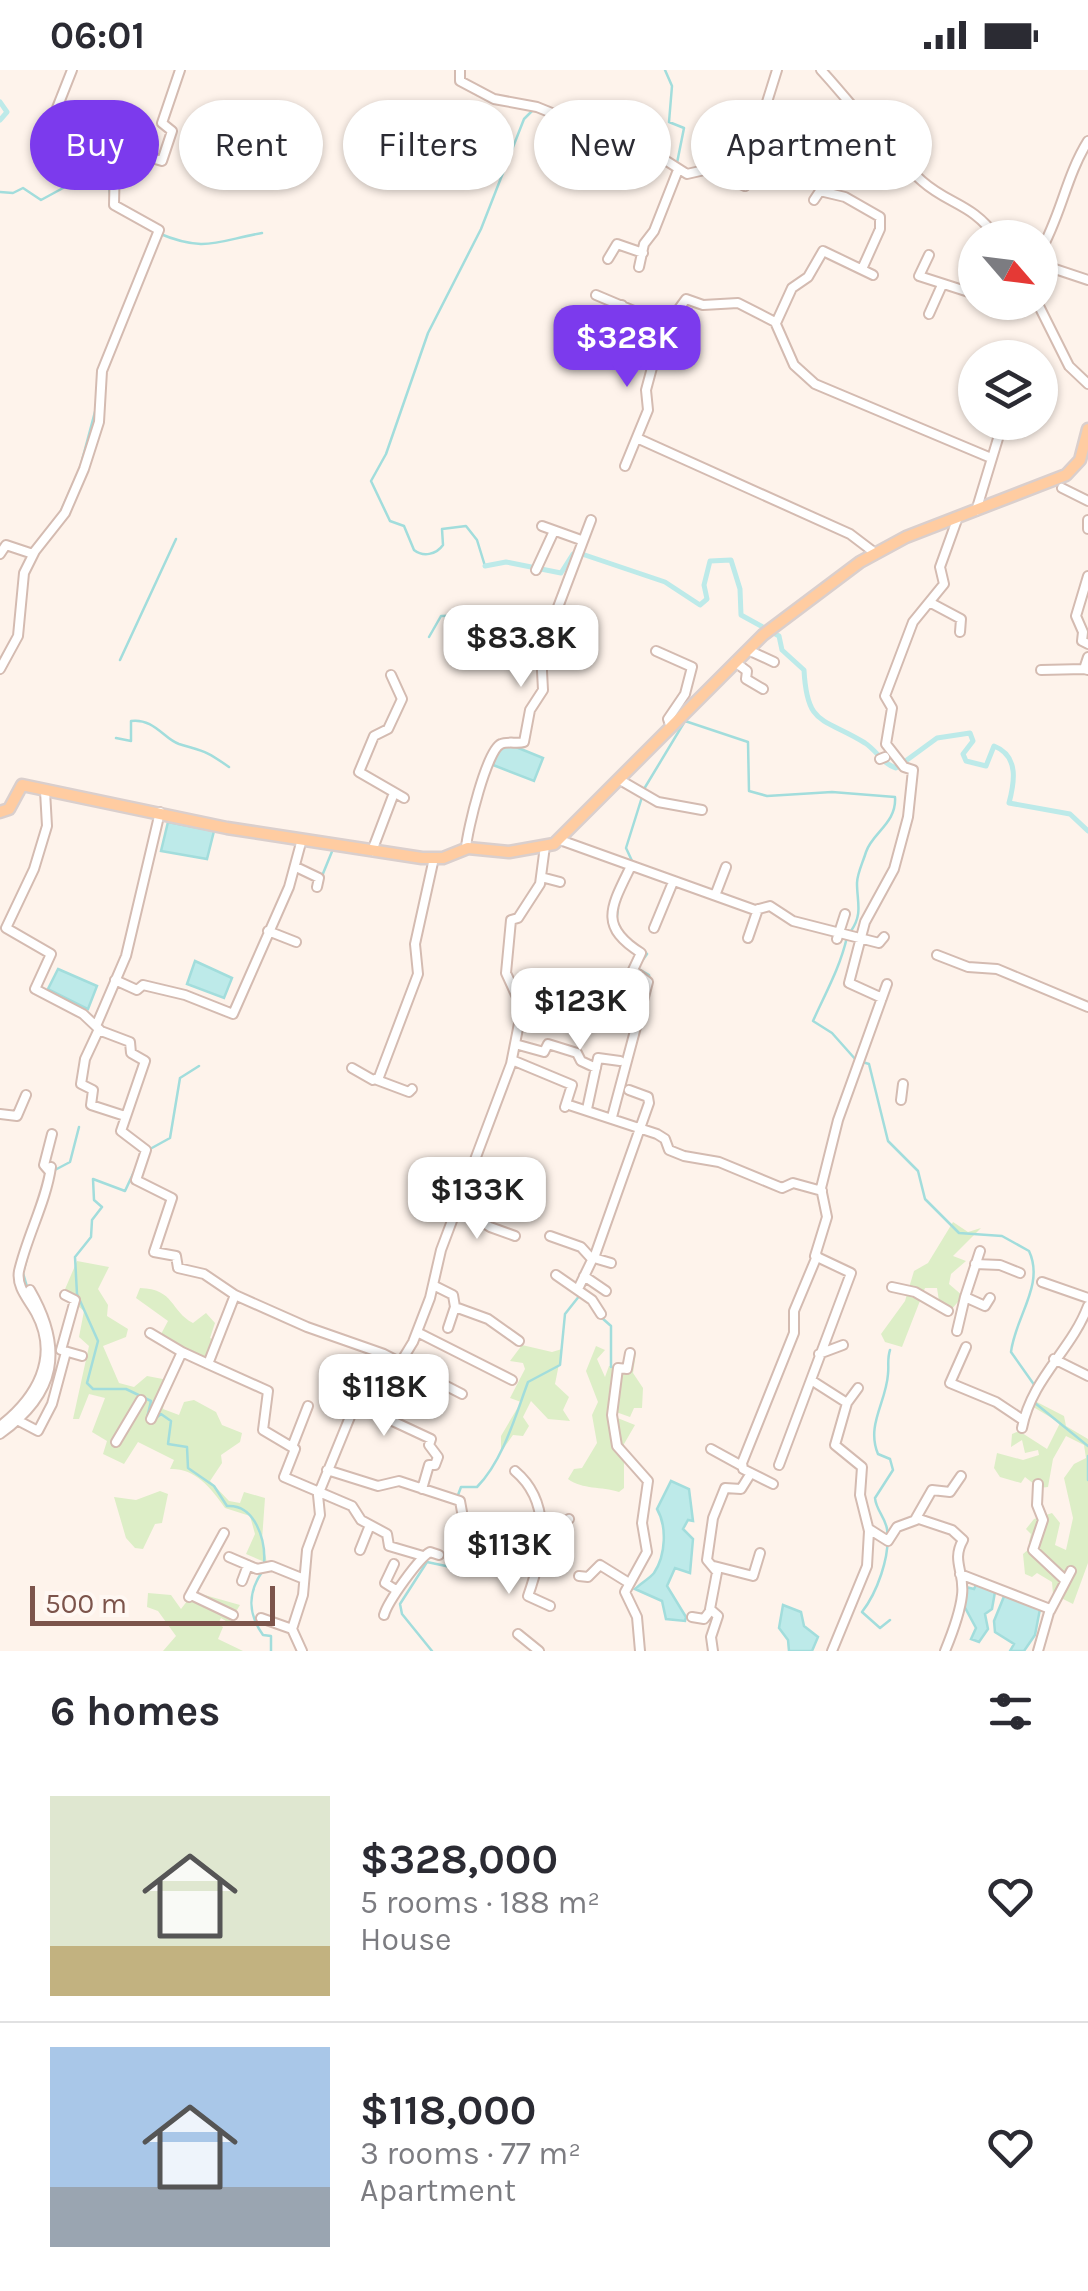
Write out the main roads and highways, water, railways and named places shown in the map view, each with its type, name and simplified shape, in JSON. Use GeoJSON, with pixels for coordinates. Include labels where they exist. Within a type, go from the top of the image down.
{"type":"FeatureCollection","features":[{"type":"Feature","properties":{"kind":"main road"},"geometry":{"type":"LineString","coordinates":[[0,812],[9,810],[19,786],[372,851],[434,858],[466,848],[509,852],[545,846],[560,840],[670,725],[768,631],[875,553],[1066,475],[1080,460],[1088,429]]}},
{"type":"Feature","properties":{"kind":"water"},"geometry":{"type":"Polygon","coordinates":[[[511,745],[543,758],[534,781],[493,765],[498,749],[511,745]]]}},
{"type":"Feature","properties":{"kind":"water"},"geometry":{"type":"Polygon","coordinates":[[[168,822],[214,831],[207,859],[161,851],[168,822]]]}},
{"type":"Feature","properties":{"kind":"water"},"geometry":{"type":"Polygon","coordinates":[[[195,961],[232,978],[224,998],[187,984],[195,961]]]}},
{"type":"Feature","properties":{"kind":"water"},"geometry":{"type":"Polygon","coordinates":[[[58,969],[97,986],[88,1009],[48,989],[58,969]]]}},
{"type":"Feature","properties":{"kind":"water"},"geometry":{"type":"Polygon","coordinates":[[[671,1481],[689,1489],[693,1521],[688,1520],[683,1529],[693,1539],[690,1573],[675,1568],[667,1586],[685,1621],[666,1619],[662,1601],[635,1589],[654,1573],[661,1558],[664,1532],[657,1509],[671,1481]]]}},
{"type":"Feature","properties":{"kind":"water"},"geometry":{"type":"Polygon","coordinates":[[[964,1578],[995,1592],[992,1609],[985,1614],[988,1629],[979,1642],[971,1639],[976,1628],[962,1602],[966,1587],[974,1589],[976,1585],[964,1578]]]}},
{"type":"Feature","properties":{"kind":"water"},"geometry":{"type":"Polygon","coordinates":[[[1005,1594],[1040,1609],[1035,1635],[1024,1651],[1010,1651],[1014,1644],[995,1632],[994,1621],[1005,1594]]]}},
{"type":"Feature","properties":{"kind":"water"},"geometry":{"type":"Polygon","coordinates":[[[783,1605],[801,1612],[804,1626],[818,1637],[812,1651],[789,1651],[788,1640],[779,1628],[783,1605]]]}},
{"type":"Feature","properties":{"kind":"waterway"},"geometry":{"type":"LineString","coordinates":[[665,70],[672,86],[669,122],[684,128],[677,163]]}},
{"type":"Feature","properties":{"kind":"waterway"},"geometry":{"type":"LineString","coordinates":[[0,102],[7,112],[0,120]]}},
{"type":"Feature","properties":{"kind":"waterway"},"geometry":{"type":"LineString","coordinates":[[485,566],[477,540],[466,526],[442,529],[443,545],[433,553],[414,550],[404,526],[390,521],[371,481],[386,454],[428,333],[481,229],[524,119],[534,109]]}},
{"type":"Feature","properties":{"kind":"waterway"},"geometry":{"type":"LineString","coordinates":[[0,192],[13,193],[23,188],[41,200],[98,169],[108,180],[112,208],[134,220]]}},
{"type":"Feature","properties":{"kind":"waterway"},"geometry":{"type":"LineString","coordinates":[[158,233],[200,244],[262,233]]}},
{"type":"Feature","properties":{"kind":"waterway"},"geometry":{"type":"LineString","coordinates":[[132,288],[143,258]]}},
{"type":"Feature","properties":{"kind":"waterway"},"geometry":{"type":"LineString","coordinates":[[99,375],[106,350]]}},
{"type":"Feature","properties":{"kind":"waterway"},"geometry":{"type":"LineString","coordinates":[[60,513],[80,468],[96,408]]}},
{"type":"Feature","properties":{"kind":"waterway"},"geometry":{"type":"LineString","coordinates":[[120,660],[176,539]]}},
{"type":"Feature","properties":{"kind":"waterway"},"geometry":{"type":"LineString","coordinates":[[485,566],[506,562],[561,573],[573,554],[579,553],[665,582],[700,605],[707,599],[704,585],[710,561],[731,560],[740,589],[741,615],[779,636],[782,650],[804,670],[809,702],[820,718],[865,743],[896,768],[937,738],[970,733],[973,741],[963,754],[966,761],[986,766],[994,746],[1008,756],[1013,779],[1009,803],[1070,814],[1088,831]]}},
{"type":"Feature","properties":{"kind":"waterway"},"geometry":{"type":"LineString","coordinates":[[429,637],[441,616],[476,615]]}},
{"type":"Feature","properties":{"kind":"waterway"},"geometry":{"type":"LineString","coordinates":[[116,738],[131,741],[131,721],[139,721],[229,767]]}},
{"type":"Feature","properties":{"kind":"waterway"},"geometry":{"type":"LineString","coordinates":[[644,789],[685,721],[748,742],[749,791],[767,796],[832,792],[895,797],[892,814],[869,845],[859,872],[858,913],[851,931]]}},
{"type":"Feature","properties":{"kind":"waterway"},"geometry":{"type":"LineString","coordinates":[[633,863],[626,848],[642,797]]}},
{"type":"Feature","properties":{"kind":"waterway"},"geometry":{"type":"LineString","coordinates":[[322,876],[333,849]]}},
{"type":"Feature","properties":{"kind":"waterway"},"geometry":{"type":"LineString","coordinates":[[616,925],[618,908]]}},
{"type":"Feature","properties":{"kind":"waterway"},"geometry":{"type":"LineString","coordinates":[[847,937],[813,1021],[832,1033],[856,1060],[869,1064],[888,1141],[918,1171],[925,1199],[959,1233],[1002,1236],[1029,1251],[1034,1276],[1011,1352],[1035,1386]]}},
{"type":"Feature","properties":{"kind":"waterway"},"geometry":{"type":"LineString","coordinates":[[642,949],[647,954],[637,968],[649,975],[650,982]]}},
{"type":"Feature","properties":{"kind":"waterway"},"geometry":{"type":"LineString","coordinates":[[150,1149],[170,1138],[180,1078],[199,1066]]}},
{"type":"Feature","properties":{"kind":"waterway"},"geometry":{"type":"LineString","coordinates":[[53,1171],[70,1162],[79,1127]]}},
{"type":"Feature","properties":{"kind":"waterway"},"geometry":{"type":"LineString","coordinates":[[138,1163],[125,1191],[93,1179],[94,1200],[102,1207],[92,1220],[91,1237],[75,1257],[77,1294],[98,1341],[87,1383],[93,1389],[126,1389],[151,1401],[147,1418]]}},
{"type":"Feature","properties":{"kind":"waterway"},"geometry":{"type":"LineString","coordinates":[[28,1290],[23,1273],[33,1236]]}},
{"type":"Feature","properties":{"kind":"waterway"},"geometry":{"type":"LineString","coordinates":[[458,1495],[461,1487],[477,1487],[494,1464],[528,1382],[560,1365],[565,1314],[580,1295]]}},
{"type":"Feature","properties":{"kind":"waterway"},"geometry":{"type":"LineString","coordinates":[[602,1318],[611,1326],[611,1367]]}},
{"type":"Feature","properties":{"kind":"waterway"},"geometry":{"type":"LineString","coordinates":[[890,1350],[887,1385],[874,1433],[878,1454],[890,1459],[893,1470],[875,1498],[887,1529],[887,1551],[877,1585],[862,1612],[880,1628],[890,1620]]}},
{"type":"Feature","properties":{"kind":"waterway"},"geometry":{"type":"LineString","coordinates":[[1035,1403],[1088,1446]]}},
{"type":"Feature","properties":{"kind":"waterway"},"geometry":{"type":"LineString","coordinates":[[156,1418],[161,1414],[171,1421],[168,1444],[187,1447],[188,1468],[214,1486],[227,1506],[237,1507],[252,1517],[261,1535],[264,1564]]}},
{"type":"Feature","properties":{"kind":"waterway"},"geometry":{"type":"LineString","coordinates":[[1088,1456],[1088,1480]]}},
{"type":"Feature","properties":{"kind":"waterway"},"geometry":{"type":"LineString","coordinates":[[432,1651],[402,1614],[400,1604],[427,1562],[460,1569],[467,1562],[459,1513]]}},
{"type":"Feature","properties":{"kind":"waterway"},"geometry":{"type":"LineString","coordinates":[[262,1572],[251,1604],[258,1627],[263,1635],[271,1636],[271,1651]]}}]}
